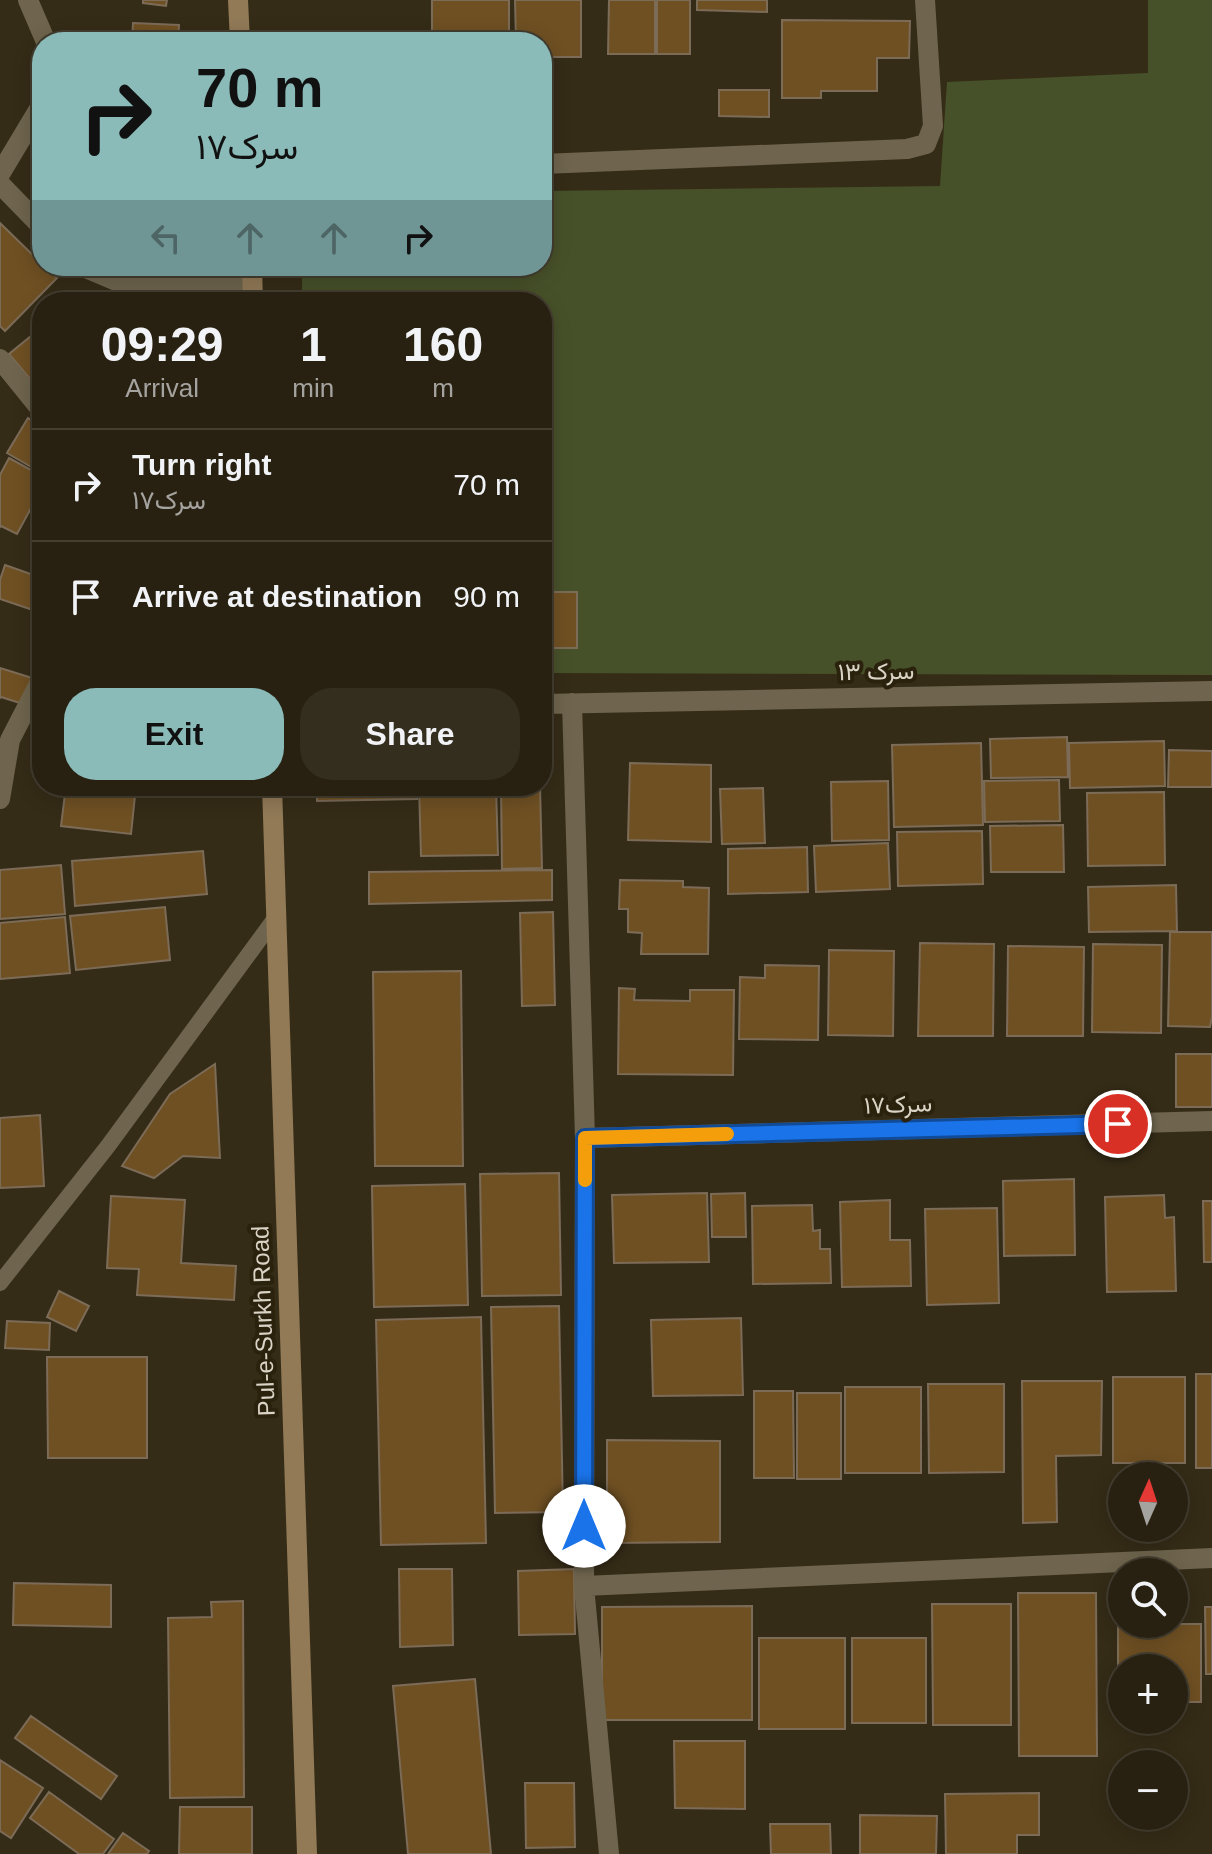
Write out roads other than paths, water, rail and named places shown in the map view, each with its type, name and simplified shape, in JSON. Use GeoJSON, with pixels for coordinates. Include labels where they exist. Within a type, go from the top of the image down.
{"type":"FeatureCollection","features":[{"type":"Feature","properties":{"kind":"street"},"geometry":{"type":"LineString","coordinates":[[28,0],[42,32]]}},
{"type":"Feature","properties":{"kind":"street"},"geometry":{"type":"LineString","coordinates":[[238,0],[240,32]]}},
{"type":"Feature","properties":{"kind":"street"},"geometry":{"type":"LineString","coordinates":[[552,164],[907,149],[926,144],[933,126],[925,0]]}},
{"type":"Feature","properties":{"kind":"street"},"geometry":{"type":"LineString","coordinates":[[0,174],[32,121]]}},
{"type":"Feature","properties":{"kind":"street"},"geometry":{"type":"LineString","coordinates":[[0,184],[32,217]]}},
{"type":"Feature","properties":{"kind":"street"},"geometry":{"type":"LineString","coordinates":[[105,276],[133,288],[179,281],[252,284]]}},
{"type":"Feature","properties":{"kind":"street"},"geometry":{"type":"LineString","coordinates":[[0,359],[32,399]]}},
{"type":"Feature","properties":{"kind":"street","name":"سرک ۱۳"},"geometry":{"type":"LineString","coordinates":[[552,704],[1212,691]]}},
{"type":"Feature","properties":{"kind":"street"},"geometry":{"type":"LineString","coordinates":[[0,799],[10,740],[32,697]]}},
{"type":"Feature","properties":{"kind":"street"},"geometry":{"type":"LineString","coordinates":[[572,703],[585,1138],[584,1586],[609,1854]]}},
{"type":"Feature","properties":{"kind":"street","name":"Pul-e-Surkh Road"},"geometry":{"type":"LineString","coordinates":[[272,796],[307,1854]]}},
{"type":"Feature","properties":{"kind":"street","name":"سرک۱۷"},"geometry":{"type":"LineString","coordinates":[[585,1138],[1212,1121]]}},
{"type":"Feature","properties":{"kind":"street"},"geometry":{"type":"LineString","coordinates":[[584,1586],[1212,1558]]}},
{"type":"Feature","properties":{"kind":"lane"},"geometry":{"type":"LineString","coordinates":[[0,1283],[108,1146],[276,917]]}}]}
